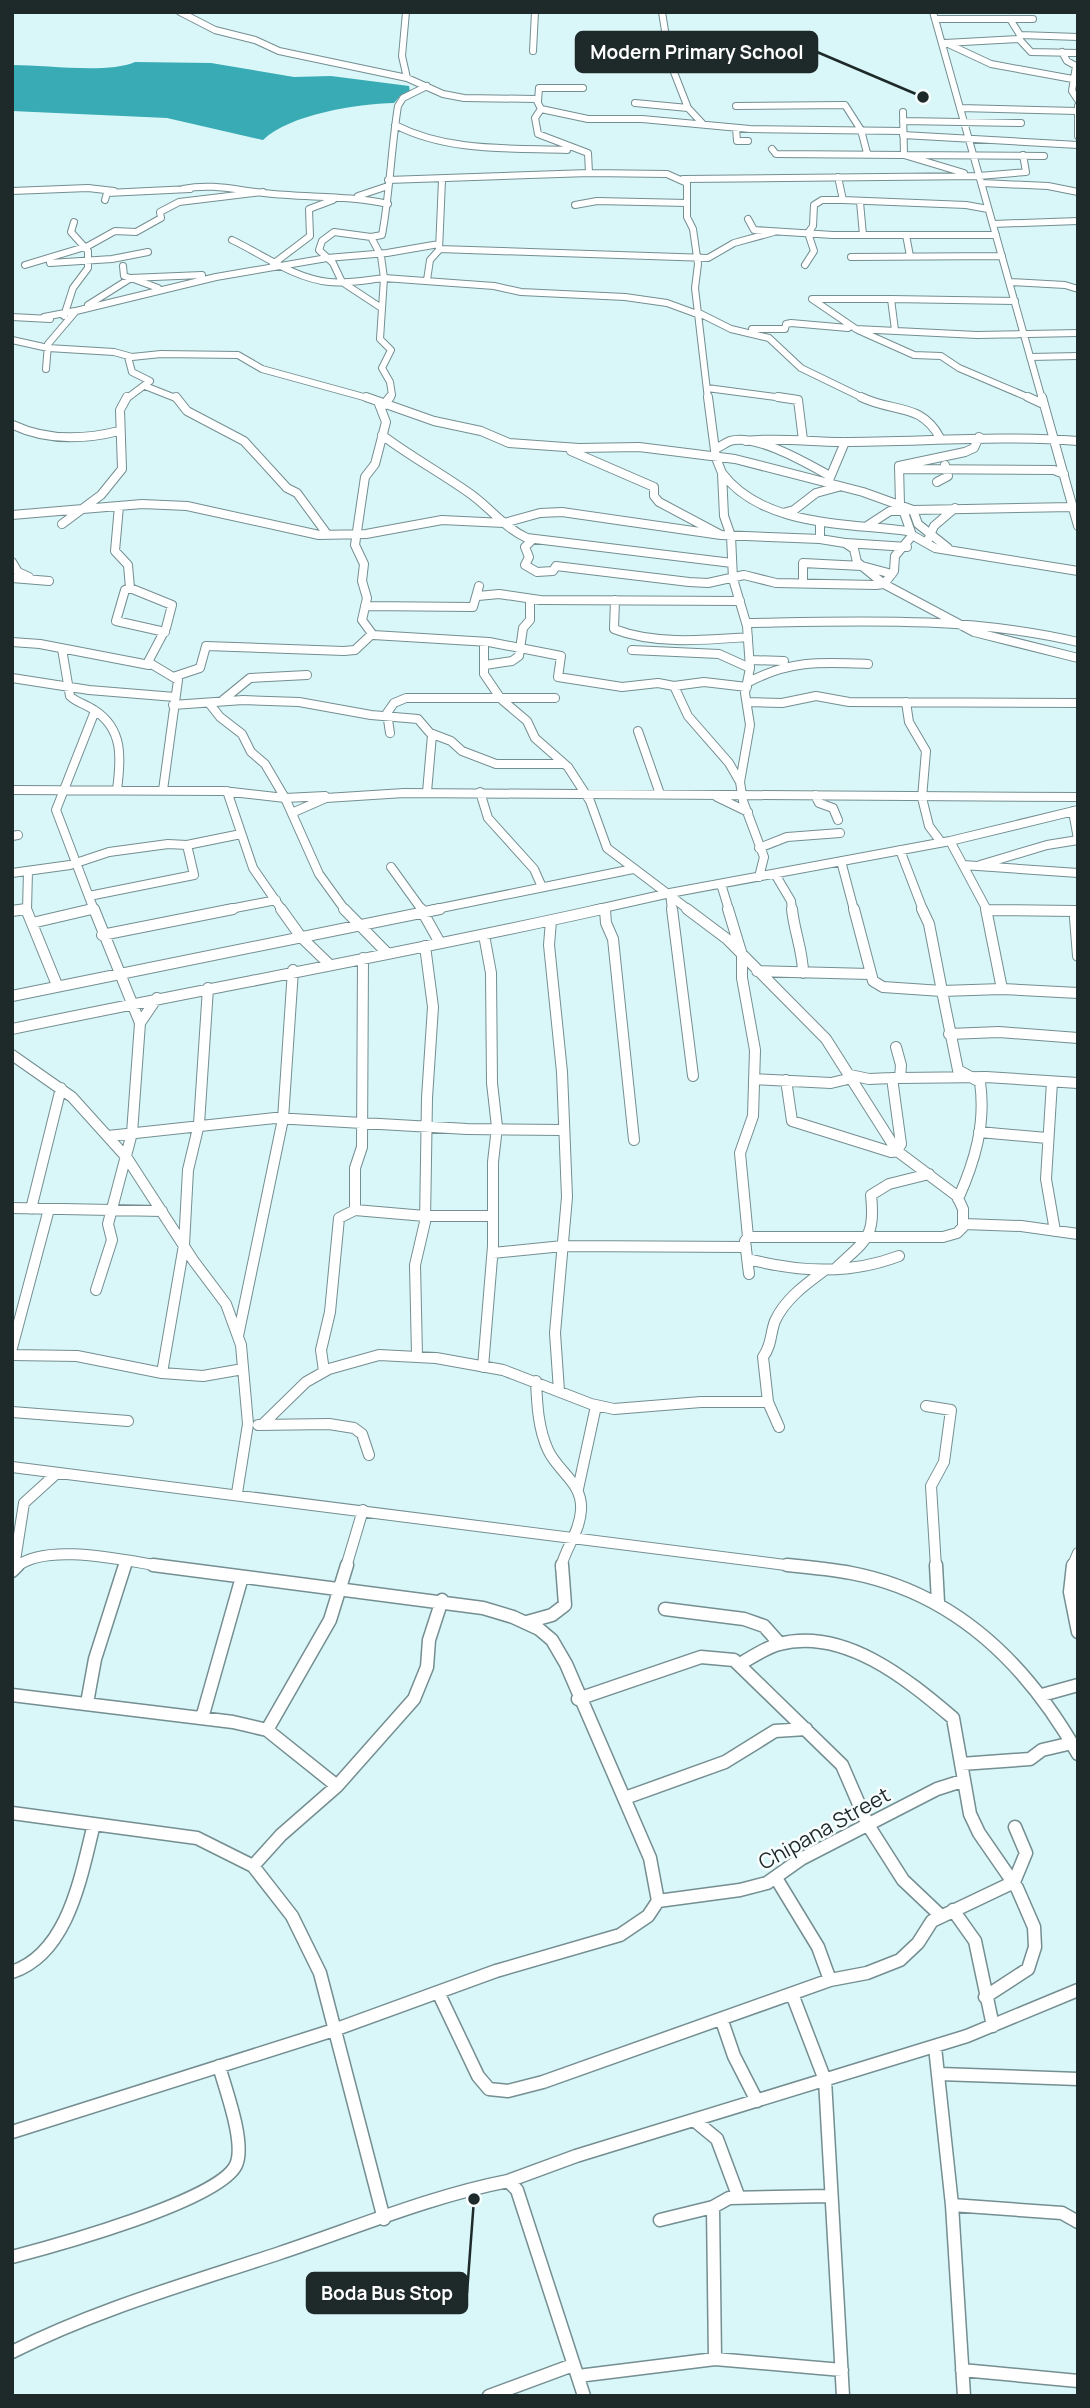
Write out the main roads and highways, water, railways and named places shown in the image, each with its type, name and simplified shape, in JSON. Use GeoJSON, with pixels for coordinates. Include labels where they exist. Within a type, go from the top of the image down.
{"type":"FeatureCollection","features":[{"type":"Feature","properties":{"kind":"water"},"geometry":{"type":"Polygon","coordinates":[[[135,62],[211,63],[294,77],[331,76],[409,86],[410,92],[400,96],[394,103],[343,108],[307,117],[290,123],[263,140],[167,118],[12,111],[12,65],[109,68],[135,62]]]}},
{"type":"Feature","properties":{"kind":"place","name":"Modern Primary School"},"geometry":{"type":"Point","coordinates":[923,97]}},
{"type":"Feature","properties":{"kind":"place","name":"Boda Bus Stop"},"geometry":{"type":"Point","coordinates":[474,2199]}}]}
